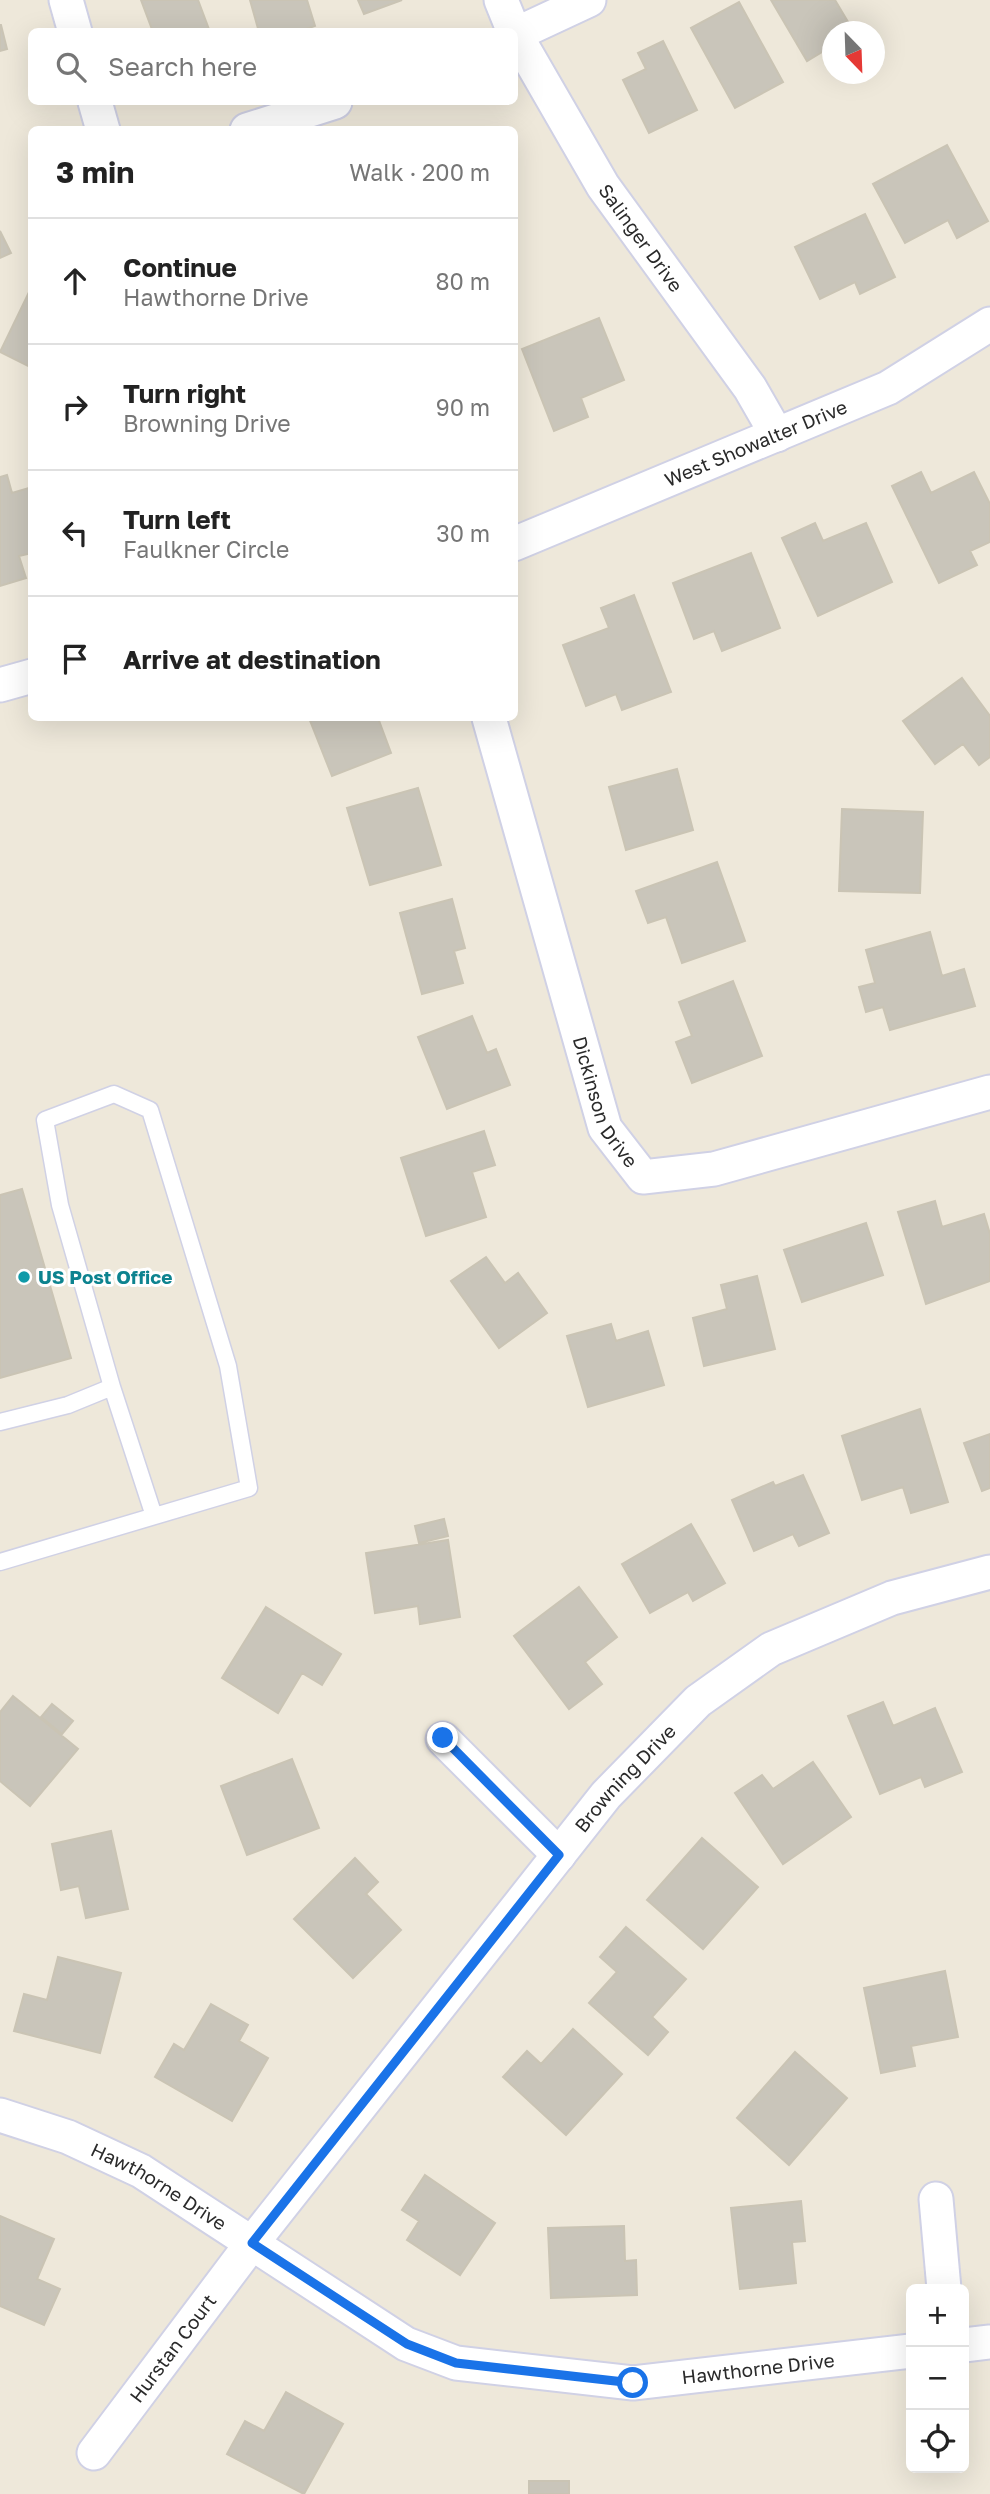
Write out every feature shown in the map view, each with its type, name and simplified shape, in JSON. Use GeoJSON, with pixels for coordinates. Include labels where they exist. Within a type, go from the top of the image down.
{"type":"FeatureCollection","features":[{"type":"Feature","properties":{"kind":"street"},"geometry":{"type":"LineString","coordinates":[[66,0],[74,28]]}},
{"type":"Feature","properties":{"kind":"street","name":"Salinger Drive"},"geometry":{"type":"LineString","coordinates":[[501,0],[513,28]]}},
{"type":"Feature","properties":{"kind":"street"},"geometry":{"type":"LineString","coordinates":[[518,32],[589,0]]}},
{"type":"Feature","properties":{"kind":"street","name":"Salinger Drive"},"geometry":{"type":"LineString","coordinates":[[518,38],[603,186],[750,388],[776,435]]}},
{"type":"Feature","properties":{"kind":"street"},"geometry":{"type":"LineString","coordinates":[[96,105],[102,126]]}},
{"type":"Feature","properties":{"kind":"street"},"geometry":{"type":"LineString","coordinates":[[260,126],[326,105]]}},
{"type":"Feature","properties":{"kind":"street","name":"West Showalter Drive"},"geometry":{"type":"LineString","coordinates":[[518,542],[888,388],[990,324]]}},
{"type":"Feature","properties":{"kind":"street"},"geometry":{"type":"LineString","coordinates":[[0,685],[28,677]]}},
{"type":"Feature","properties":{"kind":"street","name":"Dickinson Drive"},"geometry":{"type":"LineString","coordinates":[[490,721],[606,1128],[643,1177],[714,1170],[990,1092]]}},
{"type":"Feature","properties":{"kind":"street","name":"Browning Drive"},"geometry":{"type":"LineString","coordinates":[[252,2243],[606,1795],[698,1701],[771,1649],[892,1598],[990,1572]]}},
{"type":"Feature","properties":{"kind":"street"},"geometry":{"type":"LineString","coordinates":[[443,1738],[559,1855]]}},
{"type":"Feature","properties":{"kind":"street","name":"Hawthorne Drive"},"geometry":{"type":"LineString","coordinates":[[0,2115],[68,2137],[141,2171],[407,2344],[456,2363],[492,2370],[633,2383],[906,2352]]}},
{"type":"Feature","properties":{"kind":"street"},"geometry":{"type":"LineString","coordinates":[[936,2199],[944,2284]]}},
{"type":"Feature","properties":{"kind":"street","name":"Hurstan Court"},"geometry":{"type":"LineString","coordinates":[[94,2452],[252,2243]]}},
{"type":"Feature","properties":{"kind":"street"},"geometry":{"type":"LineString","coordinates":[[969,2344],[990,2342]]}},
{"type":"Feature","properties":{"kind":"lane"},"geometry":{"type":"LineString","coordinates":[[1,1560],[154,1516],[249,1488],[228,1366],[150,1110],[114,1094],[45,1120],[60,1205],[112,1387],[154,1516]]}},
{"type":"Feature","properties":{"kind":"lane"},"geometry":{"type":"LineString","coordinates":[[0,1422],[68,1405],[112,1387]]}},
{"type":"Feature","properties":{"kind":"building"},"geometry":{"type":"Polygon","coordinates":[[[141,0],[198,0],[208,28],[152,28],[141,0]]]}},
{"type":"Feature","properties":{"kind":"building"},"geometry":{"type":"Polygon","coordinates":[[[250,0],[307,0],[315,26],[309,28],[258,28],[250,0]]]}},
{"type":"Feature","properties":{"kind":"building"},"geometry":{"type":"Polygon","coordinates":[[[358,0],[402,0],[364,14],[358,0]]]}},
{"type":"Feature","properties":{"kind":"building"},"geometry":{"type":"Polygon","coordinates":[[[771,0],[835,0],[847,21],[822,21],[822,52],[807,61],[771,0]]]}},
{"type":"Feature","properties":{"kind":"building"},"geometry":{"type":"Polygon","coordinates":[[[739,2],[783,82],[735,108],[691,28],[739,2]]]}},
{"type":"Feature","properties":{"kind":"building"},"geometry":{"type":"Polygon","coordinates":[[[0,25],[7,49],[0,51],[0,25]]]}},
{"type":"Feature","properties":{"kind":"building"},"geometry":{"type":"Polygon","coordinates":[[[663,41],[697,110],[649,133],[623,80],[646,69],[638,53],[663,41]]]}},
{"type":"Feature","properties":{"kind":"building"},"geometry":{"type":"Polygon","coordinates":[[[947,145],[988,221],[957,238],[948,220],[905,243],[873,184],[947,145]]]}},
{"type":"Feature","properties":{"kind":"building"},"geometry":{"type":"Polygon","coordinates":[[[865,214],[895,277],[860,294],[855,282],[820,299],[795,247],[865,214]]]}},
{"type":"Feature","properties":{"kind":"building"},"geometry":{"type":"Polygon","coordinates":[[[0,231],[11,253],[0,258],[0,231]]]}},
{"type":"Feature","properties":{"kind":"building"},"geometry":{"type":"Polygon","coordinates":[[[28,294],[28,366],[0,352],[28,294]]]}},
{"type":"Feature","properties":{"kind":"building"},"geometry":{"type":"Polygon","coordinates":[[[599,318],[624,380],[581,398],[588,417],[554,431],[522,349],[599,318]]]}},
{"type":"Feature","properties":{"kind":"building"},"geometry":{"type":"Polygon","coordinates":[[[921,472],[931,493],[974,472],[990,504],[990,542],[970,551],[977,565],[939,583],[892,486],[921,472]]]}},
{"type":"Feature","properties":{"kind":"building"},"geometry":{"type":"Polygon","coordinates":[[[7,475],[12,493],[28,488],[28,554],[19,556],[26,578],[0,586],[0,477],[7,475]]]}},
{"type":"Feature","properties":{"kind":"building"},"geometry":{"type":"Polygon","coordinates":[[[815,523],[823,541],[866,523],[892,582],[818,616],[782,538],[815,523]]]}},
{"type":"Feature","properties":{"kind":"building"},"geometry":{"type":"Polygon","coordinates":[[[751,553],[780,628],[722,651],[714,631],[694,639],[673,583],[751,553]]]}},
{"type":"Feature","properties":{"kind":"building"},"geometry":{"type":"Polygon","coordinates":[[[634,595],[671,692],[622,710],[616,694],[586,706],[563,645],[609,628],[601,608],[634,595]]]}},
{"type":"Feature","properties":{"kind":"building"},"geometry":{"type":"Polygon","coordinates":[[[962,678],[990,716],[990,757],[979,765],[963,744],[935,764],[903,721],[962,678]]]}},
{"type":"Feature","properties":{"kind":"building"},"geometry":{"type":"Polygon","coordinates":[[[310,721],[379,721],[391,753],[332,776],[310,721]]]}},
{"type":"Feature","properties":{"kind":"building"},"geometry":{"type":"Polygon","coordinates":[[[677,769],[693,830],[626,850],[609,787],[677,769]]]}},
{"type":"Feature","properties":{"kind":"building"},"geometry":{"type":"Polygon","coordinates":[[[418,788],[441,865],[370,885],[347,808],[418,788]]]}},
{"type":"Feature","properties":{"kind":"building"},"geometry":{"type":"Polygon","coordinates":[[[842,809],[923,812],[920,893],[839,891],[842,809]]]}},
{"type":"Feature","properties":{"kind":"building"},"geometry":{"type":"Polygon","coordinates":[[[717,862],[745,941],[682,963],[666,917],[648,923],[636,891],[717,862]]]}},
{"type":"Feature","properties":{"kind":"building"},"geometry":{"type":"Polygon","coordinates":[[[452,899],[465,948],[454,951],[463,983],[422,994],[400,913],[452,899]]]}},
{"type":"Feature","properties":{"kind":"building"},"geometry":{"type":"Polygon","coordinates":[[[930,932],[942,976],[964,969],[975,1006],[890,1030],[883,1007],[866,1012],[859,987],[875,983],[866,950],[930,932]]]}},
{"type":"Feature","properties":{"kind":"building"},"geometry":{"type":"Polygon","coordinates":[[[733,981],[762,1056],[692,1083],[676,1042],[692,1036],[679,1002],[733,981]]]}},
{"type":"Feature","properties":{"kind":"building"},"geometry":{"type":"Polygon","coordinates":[[[472,1016],[487,1053],[496,1049],[510,1085],[447,1109],[418,1037],[472,1016]]]}},
{"type":"Feature","properties":{"kind":"building"},"geometry":{"type":"Polygon","coordinates":[[[484,1131],[495,1165],[472,1172],[486,1217],[426,1236],[401,1158],[484,1131]]]}},
{"type":"Feature","properties":{"kind":"building","name":"US Post Office"},"geometry":{"type":"Polygon","coordinates":[[[22,1189],[71,1358],[0,1378],[0,1195],[22,1189]]]}},
{"type":"Feature","properties":{"kind":"building"},"geometry":{"type":"Polygon","coordinates":[[[935,1201],[942,1227],[984,1214],[990,1234],[990,1281],[926,1304],[898,1212],[935,1201]]]}},
{"type":"Feature","properties":{"kind":"building"},"geometry":{"type":"Polygon","coordinates":[[[866,1223],[883,1275],[802,1302],[784,1250],[866,1223]]]}},
{"type":"Feature","properties":{"kind":"building"},"geometry":{"type":"Polygon","coordinates":[[[486,1257],[505,1283],[518,1273],[547,1313],[499,1348],[451,1281],[486,1257]]]}},
{"type":"Feature","properties":{"kind":"building"},"geometry":{"type":"Polygon","coordinates":[[[757,1276],[775,1349],[704,1366],[693,1318],[727,1309],[721,1285],[757,1276]]]}},
{"type":"Feature","properties":{"kind":"building"},"geometry":{"type":"Polygon","coordinates":[[[611,1324],[616,1341],[648,1331],[664,1385],[588,1407],[567,1336],[611,1324]]]}},
{"type":"Feature","properties":{"kind":"building"},"geometry":{"type":"Polygon","coordinates":[[[920,1409],[948,1502],[911,1513],[903,1487],[862,1500],[842,1436],[920,1409]]]}},
{"type":"Feature","properties":{"kind":"building"},"geometry":{"type":"Polygon","coordinates":[[[990,1434],[990,1488],[982,1491],[964,1443],[990,1434]]]}},
{"type":"Feature","properties":{"kind":"building"},"geometry":{"type":"Polygon","coordinates":[[[803,1475],[829,1533],[799,1546],[793,1534],[754,1551],[732,1500],[773,1482],[775,1486],[803,1475]]]}},
{"type":"Feature","properties":{"kind":"building"},"geometry":{"type":"Polygon","coordinates":[[[444,1519],[448,1536],[419,1543],[415,1526],[444,1519]]]}},
{"type":"Feature","properties":{"kind":"building"},"geometry":{"type":"Polygon","coordinates":[[[691,1524],[725,1583],[693,1601],[688,1592],[650,1613],[622,1564],[691,1524]]]}},
{"type":"Feature","properties":{"kind":"building"},"geometry":{"type":"Polygon","coordinates":[[[448,1540],[460,1617],[420,1624],[418,1606],[375,1613],[366,1553],[448,1540]]]}},
{"type":"Feature","properties":{"kind":"building"},"geometry":{"type":"Polygon","coordinates":[[[579,1587],[617,1637],[585,1662],[602,1684],[569,1709],[514,1636],[579,1587]]]}},
{"type":"Feature","properties":{"kind":"building"},"geometry":{"type":"Polygon","coordinates":[[[266,1607],[341,1654],[322,1685],[302,1673],[278,1713],[222,1678],[266,1607]]]}},
{"type":"Feature","properties":{"kind":"building"},"geometry":{"type":"Polygon","coordinates":[[[13,1696],[78,1749],[30,1806],[0,1781],[0,1712],[13,1696]]]}},
{"type":"Feature","properties":{"kind":"building"},"geometry":{"type":"Polygon","coordinates":[[[883,1702],[893,1726],[935,1708],[962,1772],[925,1787],[921,1777],[880,1794],[848,1716],[883,1702]]]}},
{"type":"Feature","properties":{"kind":"building"},"geometry":{"type":"Polygon","coordinates":[[[52,1704],[73,1721],[62,1734],[41,1717],[52,1704]]]}},
{"type":"Feature","properties":{"kind":"building"},"geometry":{"type":"Polygon","coordinates":[[[292,1759],[319,1828],[247,1855],[221,1786],[292,1759]]]}},
{"type":"Feature","properties":{"kind":"building"},"geometry":{"type":"Polygon","coordinates":[[[813,1762],[851,1817],[783,1864],[735,1793],[762,1775],[773,1789],[813,1762]]]}},
{"type":"Feature","properties":{"kind":"building"},"geometry":{"type":"Polygon","coordinates":[[[111,1831],[128,1909],[86,1918],[79,1886],[61,1890],[52,1844],[111,1831]]]}},
{"type":"Feature","properties":{"kind":"building"},"geometry":{"type":"Polygon","coordinates":[[[702,1838],[758,1887],[703,1949],[647,1900],[702,1838]]]}},
{"type":"Feature","properties":{"kind":"building"},"geometry":{"type":"Polygon","coordinates":[[[355,1858],[378,1882],[366,1894],[401,1930],[353,1978],[294,1919],[355,1858]]]}},
{"type":"Feature","properties":{"kind":"building"},"geometry":{"type":"Polygon","coordinates":[[[626,1927],[686,1979],[652,2017],[668,2032],[648,2055],[589,2003],[617,1972],[600,1957],[626,1927]]]}},
{"type":"Feature","properties":{"kind":"building"},"geometry":{"type":"Polygon","coordinates":[[[58,1957],[121,1973],[100,2053],[14,2031],[24,1994],[47,2000],[58,1957]]]}},
{"type":"Feature","properties":{"kind":"building"},"geometry":{"type":"Polygon","coordinates":[[[945,1971],[958,2037],[911,2046],[915,2066],[881,2073],[864,1988],[945,1971]]]}},
{"type":"Feature","properties":{"kind":"building"},"geometry":{"type":"Polygon","coordinates":[[[211,2004],[248,2025],[239,2041],[268,2058],[232,2121],[155,2077],[174,2044],[184,2050],[211,2004]]]}},
{"type":"Feature","properties":{"kind":"building"},"geometry":{"type":"Polygon","coordinates":[[[573,2029],[622,2074],[566,2135],[503,2077],[527,2051],[541,2064],[573,2029]]]}},
{"type":"Feature","properties":{"kind":"building"},"geometry":{"type":"Polygon","coordinates":[[[795,2052],[847,2098],[789,2165],[737,2118],[795,2052]]]}},
{"type":"Feature","properties":{"kind":"building"},"geometry":{"type":"Polygon","coordinates":[[[425,2175],[495,2223],[460,2275],[407,2240],[419,2221],[402,2210],[425,2175]]]}},
{"type":"Feature","properties":{"kind":"building"},"geometry":{"type":"Polygon","coordinates":[[[801,2201],[805,2241],[792,2242],[796,2283],[740,2289],[731,2208],[801,2201]]]}},
{"type":"Feature","properties":{"kind":"building"},"geometry":{"type":"Polygon","coordinates":[[[0,2216],[54,2239],[37,2279],[60,2289],[44,2325],[0,2306],[0,2216]]]}},
{"type":"Feature","properties":{"kind":"building"},"geometry":{"type":"Polygon","coordinates":[[[624,2226],[625,2261],[636,2260],[637,2295],[551,2298],[548,2228],[624,2226]]]}},
{"type":"Feature","properties":{"kind":"building"},"geometry":{"type":"Polygon","coordinates":[[[286,2392],[343,2424],[304,2494],[227,2454],[245,2421],[264,2431],[286,2392]]]}},
{"type":"Feature","properties":{"kind":"building"},"geometry":{"type":"Polygon","coordinates":[[[529,2481],[569,2481],[569,2494],[529,2494],[529,2481]]]}},
{"type":"Feature","properties":{"kind":"place","name":"US Post Office"},"geometry":{"type":"Point","coordinates":[24,1277]}},
{"type":"Feature","properties":{"kind":"route"},"geometry":{"type":"LineString","coordinates":[[443,1738],[559,1855],[252,2243],[407,2344],[456,2363],[492,2370],[633,2383]]}}]}
